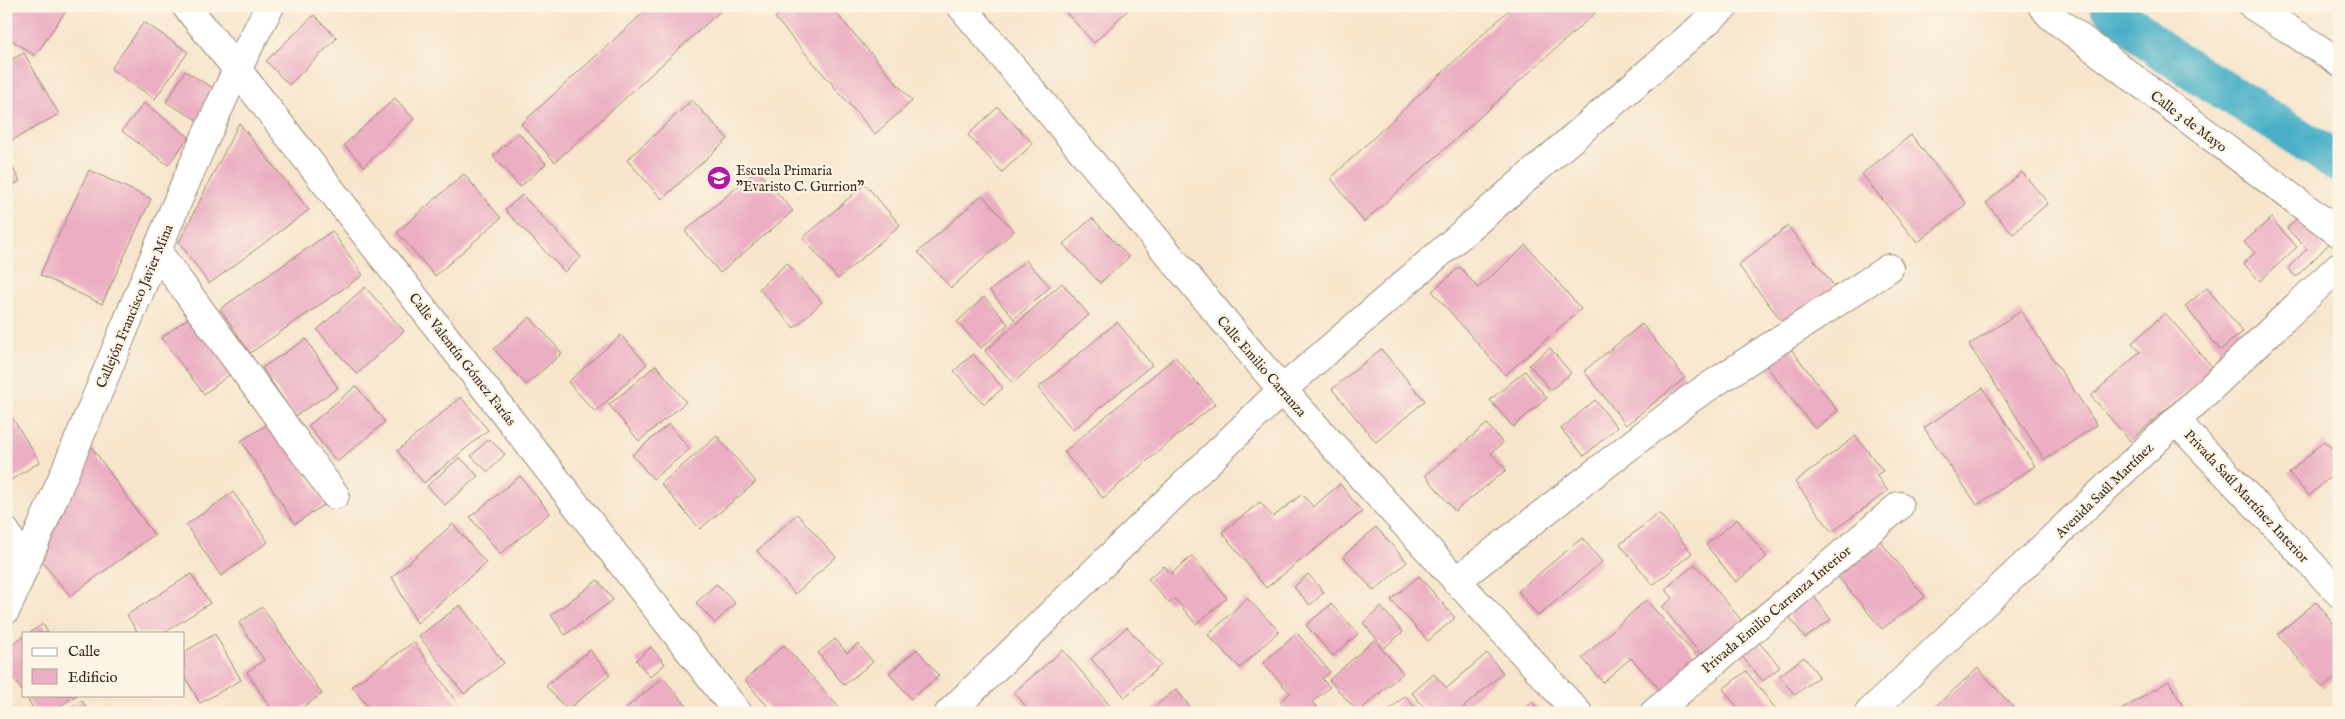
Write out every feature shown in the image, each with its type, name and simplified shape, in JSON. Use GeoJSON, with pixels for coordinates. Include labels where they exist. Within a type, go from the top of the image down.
{"type":"FeatureCollection","features":[{"type":"Feature","properties":{"kind":"street","name":"Calle Valentín Gómez Farías"},"geometry":{"type":"LineString","coordinates":[[186,6],[738,713]]}},
{"type":"Feature","properties":{"kind":"street","name":"Callejón Francisco Javier Mina"},"geometry":{"type":"LineString","coordinates":[[6,610],[236,68],[270,6]]}},
{"type":"Feature","properties":{"kind":"street","name":"Calle Emilio Carranza"},"geometry":{"type":"LineString","coordinates":[[962,6],[1282,390],[1578,713]]}},
{"type":"Feature","properties":{"kind":"street"},"geometry":{"type":"LineString","coordinates":[[949,713],[1282,390],[1725,6]]}},
{"type":"Feature","properties":{"kind":"street","name":"Calle 3 de Mayo"},"geometry":{"type":"LineString","coordinates":[[2042,6],[2051,16],[2339,233]]}},
{"type":"Feature","properties":{"kind":"street"},"geometry":{"type":"LineString","coordinates":[[2253,6],[2339,62]]}},
{"type":"Feature","properties":{"kind":"street"},"geometry":{"type":"LineString","coordinates":[[157,251],[335,495]]}},
{"type":"Feature","properties":{"kind":"street","name":"Avenida Saúl Martínez"},"geometry":{"type":"LineString","coordinates":[[1870,713],[2339,266]]}},
{"type":"Feature","properties":{"kind":"street"},"geometry":{"type":"LineString","coordinates":[[1456,581],[1690,399],[1889,268]]}},
{"type":"Feature","properties":{"kind":"street","name":"Privada Saúl Martínez Interior"},"geometry":{"type":"LineString","coordinates":[[2176,421],[2339,593]]}},
{"type":"Feature","properties":{"kind":"street","name":"Privada Emilio Carranza Interior"},"geometry":{"type":"LineString","coordinates":[[1654,713],[1899,506]]}},
{"type":"Feature","properties":{"kind":"street"},"geometry":{"type":"LineString","coordinates":[[6,532],[25,566]]}},
{"type":"Feature","properties":{"kind":"building"},"geometry":{"type":"Polygon","coordinates":[[[6,6],[69,6],[35,56],[6,36],[6,6]]]}},
{"type":"Feature","properties":{"kind":"building"},"geometry":{"type":"Polygon","coordinates":[[[651,6],[726,6],[555,162],[521,124],[651,6]]]}},
{"type":"Feature","properties":{"kind":"building"},"geometry":{"type":"Polygon","coordinates":[[[789,6],[830,6],[912,101],[875,134],[775,18],[789,6]]]}},
{"type":"Feature","properties":{"kind":"building"},"geometry":{"type":"Polygon","coordinates":[[[1060,6],[1132,6],[1094,43],[1060,6]]]}},
{"type":"Feature","properties":{"kind":"building"},"geometry":{"type":"Polygon","coordinates":[[[1513,6],[1590,6],[1595,13],[1364,222],[1331,178],[1513,6]]]}},
{"type":"Feature","properties":{"kind":"building"},"geometry":{"type":"Polygon","coordinates":[[[314,15],[337,38],[289,85],[266,61],[314,15]]]}},
{"type":"Feature","properties":{"kind":"building"},"geometry":{"type":"Polygon","coordinates":[[[144,22],[188,52],[155,99],[111,69],[144,22]]]}},
{"type":"Feature","properties":{"kind":"building"},"geometry":{"type":"Polygon","coordinates":[[[24,53],[59,114],[6,144],[6,62],[24,53]]]}},
{"type":"Feature","properties":{"kind":"building"},"geometry":{"type":"Polygon","coordinates":[[[185,71],[218,91],[200,122],[166,102],[185,71]]]}},
{"type":"Feature","properties":{"kind":"building"},"geometry":{"type":"Polygon","coordinates":[[[395,98],[414,119],[364,166],[344,145],[395,98]]]}},
{"type":"Feature","properties":{"kind":"building"},"geometry":{"type":"Polygon","coordinates":[[[692,100],[728,139],[662,199],[627,160],[692,100]]]}},
{"type":"Feature","properties":{"kind":"building"},"geometry":{"type":"Polygon","coordinates":[[[144,103],[189,137],[168,165],[122,131],[144,103]]]}},
{"type":"Feature","properties":{"kind":"building"},"geometry":{"type":"Polygon","coordinates":[[[998,107],[1033,144],[1002,172],[968,135],[998,107]]]}},
{"type":"Feature","properties":{"kind":"building"},"geometry":{"type":"Polygon","coordinates":[[[239,123],[309,210],[209,284],[179,242],[239,123]]]}},
{"type":"Feature","properties":{"kind":"building"},"geometry":{"type":"Polygon","coordinates":[[[519,133],[546,164],[520,187],[493,156],[519,133]]]}},
{"type":"Feature","properties":{"kind":"building"},"geometry":{"type":"Polygon","coordinates":[[[1911,135],[1966,204],[1917,243],[1862,174],[1911,135]]]}},
{"type":"Feature","properties":{"kind":"building"},"geometry":{"type":"Polygon","coordinates":[[[6,156],[20,181],[6,189],[6,156]]]}},
{"type":"Feature","properties":{"kind":"building"},"geometry":{"type":"Polygon","coordinates":[[[89,170],[151,199],[102,304],[40,275],[89,170]]]}},
{"type":"Feature","properties":{"kind":"building"},"geometry":{"type":"Polygon","coordinates":[[[757,170],[793,211],[720,273],[685,231],[757,170]]]}},
{"type":"Feature","properties":{"kind":"building"},"geometry":{"type":"Polygon","coordinates":[[[2022,172],[2048,203],[2013,234],[1986,203],[2022,172]]]}},
{"type":"Feature","properties":{"kind":"building"},"geometry":{"type":"Polygon","coordinates":[[[464,174],[501,218],[435,276],[397,232],[464,174]]]}},
{"type":"Feature","properties":{"kind":"building"},"geometry":{"type":"Polygon","coordinates":[[[865,184],[900,225],[838,279],[803,238],[865,184]]]}},
{"type":"Feature","properties":{"kind":"building"},"geometry":{"type":"Polygon","coordinates":[[[522,195],[581,257],[565,272],[505,210],[522,195]]]}},
{"type":"Feature","properties":{"kind":"building"},"geometry":{"type":"Polygon","coordinates":[[[982,195],[1014,231],[951,288],[918,252],[982,195]]]}},
{"type":"Feature","properties":{"kind":"building"},"geometry":{"type":"Polygon","coordinates":[[[2300,215],[2329,244],[2296,277],[2288,268],[2307,249],[2287,229],[2300,215]]]}},
{"type":"Feature","properties":{"kind":"building"},"geometry":{"type":"Polygon","coordinates":[[[1092,218],[1129,257],[1100,283],[1063,244],[1092,218]]]}},
{"type":"Feature","properties":{"kind":"building"},"geometry":{"type":"Polygon","coordinates":[[[2271,218],[2297,247],[2260,281],[2243,263],[2255,253],[2244,242],[2271,218]]]}},
{"type":"Feature","properties":{"kind":"building"},"geometry":{"type":"Polygon","coordinates":[[[1788,226],[1838,291],[1789,330],[1738,265],[1788,226]]]}},
{"type":"Feature","properties":{"kind":"building"},"geometry":{"type":"Polygon","coordinates":[[[332,231],[363,275],[250,353],[220,309],[332,231]]]}},
{"type":"Feature","properties":{"kind":"building"},"geometry":{"type":"Polygon","coordinates":[[[1526,245],[1581,309],[1505,375],[1432,291],[1460,267],[1478,288],[1526,245]]]}},
{"type":"Feature","properties":{"kind":"building"},"geometry":{"type":"Polygon","coordinates":[[[1026,260],[1050,287],[1014,319],[990,291],[1026,260]]]}},
{"type":"Feature","properties":{"kind":"building"},"geometry":{"type":"Polygon","coordinates":[[[787,263],[822,302],[794,328],[759,289],[787,263]]]}},
{"type":"Feature","properties":{"kind":"building"},"geometry":{"type":"Polygon","coordinates":[[[1062,283],[1089,315],[1013,383],[985,351],[1062,283]]]}},
{"type":"Feature","properties":{"kind":"building"},"geometry":{"type":"Polygon","coordinates":[[[365,287],[404,331],[357,374],[317,330],[365,287]]]}},
{"type":"Feature","properties":{"kind":"building"},"geometry":{"type":"Polygon","coordinates":[[[2207,288],[2243,332],[2220,350],[2185,306],[2207,288]]]}},
{"type":"Feature","properties":{"kind":"building"},"geometry":{"type":"Polygon","coordinates":[[[984,297],[1008,324],[981,348],[957,322],[984,297]]]}},
{"type":"Feature","properties":{"kind":"building"},"geometry":{"type":"Polygon","coordinates":[[[2021,311],[2097,425],[2045,460],[1969,345],[2021,311]]]}},
{"type":"Feature","properties":{"kind":"building"},"geometry":{"type":"Polygon","coordinates":[[[195,313],[237,369],[204,394],[161,338],[195,313]]]}},
{"type":"Feature","properties":{"kind":"building"},"geometry":{"type":"Polygon","coordinates":[[[2165,313],[2213,368],[2130,441],[2091,396],[2140,352],[2132,343],[2165,313]]]}},
{"type":"Feature","properties":{"kind":"building"},"geometry":{"type":"Polygon","coordinates":[[[530,317],[562,353],[526,385],[494,349],[530,317]]]}},
{"type":"Feature","properties":{"kind":"building"},"geometry":{"type":"Polygon","coordinates":[[[1117,322],[1152,365],[1073,430],[1038,388],[1117,322]]]}},
{"type":"Feature","properties":{"kind":"building"},"geometry":{"type":"Polygon","coordinates":[[[1642,324],[1685,378],[1626,425],[1584,371],[1642,324]]]}},
{"type":"Feature","properties":{"kind":"building"},"geometry":{"type":"Polygon","coordinates":[[[621,335],[647,364],[595,412],[568,382],[621,335]]]}},
{"type":"Feature","properties":{"kind":"building"},"geometry":{"type":"Polygon","coordinates":[[[306,339],[338,388],[295,416],[262,368],[306,339]]]}},
{"type":"Feature","properties":{"kind":"building"},"geometry":{"type":"Polygon","coordinates":[[[1785,341],[1838,411],[1815,429],[1761,359],[1785,341]]]}},
{"type":"Feature","properties":{"kind":"building"},"geometry":{"type":"Polygon","coordinates":[[[1550,348],[1571,373],[1551,390],[1529,365],[1550,348]]]}},
{"type":"Feature","properties":{"kind":"building"},"geometry":{"type":"Polygon","coordinates":[[[1381,349],[1425,401],[1376,442],[1332,389],[1381,349]]]}},
{"type":"Feature","properties":{"kind":"building"},"geometry":{"type":"Polygon","coordinates":[[[973,354],[1003,388],[984,404],[954,371],[973,354]]]}},
{"type":"Feature","properties":{"kind":"building"},"geometry":{"type":"Polygon","coordinates":[[[1175,357],[1215,404],[1103,498],[1064,452],[1175,357]]]}},
{"type":"Feature","properties":{"kind":"building"},"geometry":{"type":"Polygon","coordinates":[[[656,365],[686,402],[639,441],[609,405],[656,365]]]}},
{"type":"Feature","properties":{"kind":"building"},"geometry":{"type":"Polygon","coordinates":[[[1525,371],[1547,398],[1513,427],[1490,400],[1525,371]]]}},
{"type":"Feature","properties":{"kind":"building"},"geometry":{"type":"Polygon","coordinates":[[[356,386],[385,422],[337,462],[308,426],[356,386]]]}},
{"type":"Feature","properties":{"kind":"building"},"geometry":{"type":"Polygon","coordinates":[[[1983,388],[2035,466],[1977,505],[1924,428],[1983,388]]]}},
{"type":"Feature","properties":{"kind":"building"},"geometry":{"type":"Polygon","coordinates":[[[461,397],[488,430],[424,483],[397,451],[461,397]]]}},
{"type":"Feature","properties":{"kind":"building"},"geometry":{"type":"Polygon","coordinates":[[[1595,400],[1617,427],[1584,456],[1561,429],[1595,400]]]}},
{"type":"Feature","properties":{"kind":"building"},"geometry":{"type":"Polygon","coordinates":[[[6,408],[40,462],[6,483],[6,408]]]}},
{"type":"Feature","properties":{"kind":"building"},"geometry":{"type":"Polygon","coordinates":[[[271,422],[325,504],[295,524],[241,441],[271,422]]]}},
{"type":"Feature","properties":{"kind":"building"},"geometry":{"type":"Polygon","coordinates":[[[669,424],[690,449],[653,479],[632,455],[669,424]]]}},
{"type":"Feature","properties":{"kind":"building"},"geometry":{"type":"Polygon","coordinates":[[[1487,424],[1503,443],[1491,453],[1506,470],[1455,511],[1425,475],[1487,424]]]}},
{"type":"Feature","properties":{"kind":"building"},"geometry":{"type":"Polygon","coordinates":[[[717,436],[756,482],[700,529],[661,484],[717,436]]]}},
{"type":"Feature","properties":{"kind":"building"},"geometry":{"type":"Polygon","coordinates":[[[1856,436],[1883,471],[1876,475],[1888,491],[1832,532],[1795,482],[1856,436]]]}},
{"type":"Feature","properties":{"kind":"building"},"geometry":{"type":"Polygon","coordinates":[[[489,439],[505,454],[488,472],[471,456],[489,439]]]}},
{"type":"Feature","properties":{"kind":"building"},"geometry":{"type":"Polygon","coordinates":[[[2324,441],[2339,456],[2339,469],[2309,496],[2289,473],[2324,441]]]}},
{"type":"Feature","properties":{"kind":"building"},"geometry":{"type":"Polygon","coordinates":[[[91,446],[154,535],[70,596],[36,554],[91,446]]]}},
{"type":"Feature","properties":{"kind":"building"},"geometry":{"type":"Polygon","coordinates":[[[460,457],[478,476],[445,505],[427,486],[460,457]]]}},
{"type":"Feature","properties":{"kind":"building"},"geometry":{"type":"Polygon","coordinates":[[[520,476],[550,513],[500,554],[470,517],[520,476]]]}},
{"type":"Feature","properties":{"kind":"building"},"geometry":{"type":"Polygon","coordinates":[[[1340,484],[1362,512],[1266,588],[1222,532],[1260,502],[1273,517],[1302,494],[1313,507],[1340,484]]]}},
{"type":"Feature","properties":{"kind":"building"},"geometry":{"type":"Polygon","coordinates":[[[233,492],[268,542],[221,576],[186,525],[233,492]]]}},
{"type":"Feature","properties":{"kind":"building"},"geometry":{"type":"Polygon","coordinates":[[[1659,513],[1692,553],[1653,585],[1620,544],[1659,513]]]}},
{"type":"Feature","properties":{"kind":"building"},"geometry":{"type":"Polygon","coordinates":[[[797,514],[836,557],[795,594],[757,551],[797,514]]]}},
{"type":"Feature","properties":{"kind":"building"},"geometry":{"type":"Polygon","coordinates":[[[1737,519],[1767,557],[1736,582],[1706,545],[1737,519]]]}},
{"type":"Feature","properties":{"kind":"building"},"geometry":{"type":"Polygon","coordinates":[[[453,524],[486,563],[417,623],[392,577],[453,524]]]}},
{"type":"Feature","properties":{"kind":"building"},"geometry":{"type":"Polygon","coordinates":[[[1376,527],[1407,562],[1374,591],[1343,556],[1376,527]]]}},
{"type":"Feature","properties":{"kind":"building"},"geometry":{"type":"Polygon","coordinates":[[[1877,537],[1925,597],[1882,629],[1834,572],[1877,537]]]}},
{"type":"Feature","properties":{"kind":"building"},"geometry":{"type":"Polygon","coordinates":[[[1582,538],[1602,562],[1538,616],[1518,591],[1582,538]]]}},
{"type":"Feature","properties":{"kind":"building"},"geometry":{"type":"Polygon","coordinates":[[[1192,556],[1227,598],[1196,624],[1175,599],[1169,603],[1148,579],[1164,566],[1171,574],[1192,556]]]}},
{"type":"Feature","properties":{"kind":"building"},"geometry":{"type":"Polygon","coordinates":[[[1695,564],[1746,626],[1705,660],[1662,607],[1673,598],[1665,589],[1695,564]]]}},
{"type":"Feature","properties":{"kind":"building"},"geometry":{"type":"Polygon","coordinates":[[[191,574],[210,603],[166,632],[137,632],[127,615],[191,574]]]}},
{"type":"Feature","properties":{"kind":"building"},"geometry":{"type":"Polygon","coordinates":[[[1308,574],[1324,592],[1310,605],[1294,587],[1308,574]]]}},
{"type":"Feature","properties":{"kind":"building"},"geometry":{"type":"Polygon","coordinates":[[[1419,576],[1455,618],[1428,641],[1391,600],[1419,576]]]}},
{"type":"Feature","properties":{"kind":"building"},"geometry":{"type":"Polygon","coordinates":[[[598,580],[613,600],[565,635],[551,615],[598,580]]]}},
{"type":"Feature","properties":{"kind":"building"},"geometry":{"type":"Polygon","coordinates":[[[716,584],[735,603],[715,623],[696,603],[716,584]]]}},
{"type":"Feature","properties":{"kind":"building"},"geometry":{"type":"Polygon","coordinates":[[[1811,592],[1831,620],[1805,638],[1785,611],[1811,592]]]}},
{"type":"Feature","properties":{"kind":"building"},"geometry":{"type":"Polygon","coordinates":[[[1247,598],[1279,631],[1240,668],[1208,635],[1247,598]]]}},
{"type":"Feature","properties":{"kind":"building"},"geometry":{"type":"Polygon","coordinates":[[[1646,600],[1701,661],[1664,694],[1631,658],[1603,682],[1582,658],[1646,600]]]}},
{"type":"Feature","properties":{"kind":"building"},"geometry":{"type":"Polygon","coordinates":[[[2316,602],[2339,630],[2339,675],[2323,688],[2278,634],[2316,602]]]}},
{"type":"Feature","properties":{"kind":"building"},"geometry":{"type":"Polygon","coordinates":[[[1331,604],[1358,634],[1333,656],[1306,625],[1331,604]]]}},
{"type":"Feature","properties":{"kind":"building"},"geometry":{"type":"Polygon","coordinates":[[[460,605],[504,663],[464,694],[419,636],[460,605]]]}},
{"type":"Feature","properties":{"kind":"building"},"geometry":{"type":"Polygon","coordinates":[[[262,607],[322,694],[294,713],[274,713],[247,672],[264,660],[239,623],[262,607]]]}},
{"type":"Feature","properties":{"kind":"building"},"geometry":{"type":"Polygon","coordinates":[[[1381,607],[1403,632],[1384,648],[1363,623],[1381,607]]]}},
{"type":"Feature","properties":{"kind":"building"},"geometry":{"type":"Polygon","coordinates":[[[43,624],[47,632],[31,632],[43,624]]]}},
{"type":"Feature","properties":{"kind":"building"},"geometry":{"type":"Polygon","coordinates":[[[1127,627],[1161,665],[1125,697],[1091,659],[1127,627]]]}},
{"type":"Feature","properties":{"kind":"building"},"geometry":{"type":"Polygon","coordinates":[[[1297,633],[1330,672],[1322,679],[1330,687],[1312,702],[1318,708],[1312,713],[1289,713],[1280,702],[1290,693],[1263,663],[1297,633]]]}},
{"type":"Feature","properties":{"kind":"building"},"geometry":{"type":"Polygon","coordinates":[[[215,634],[241,680],[200,703],[185,677],[185,651],[215,634]]]}},
{"type":"Feature","properties":{"kind":"building"},"geometry":{"type":"Polygon","coordinates":[[[22,637],[22,691],[6,667],[6,648],[22,637]]]}},
{"type":"Feature","properties":{"kind":"building"},"geometry":{"type":"Polygon","coordinates":[[[835,639],[847,653],[858,644],[873,662],[844,685],[818,653],[835,639]]]}},
{"type":"Feature","properties":{"kind":"building"},"geometry":{"type":"Polygon","coordinates":[[[1756,639],[1780,667],[1763,681],[1739,653],[1756,639]]]}},
{"type":"Feature","properties":{"kind":"building"},"geometry":{"type":"Polygon","coordinates":[[[1374,640],[1403,673],[1358,712],[1329,680],[1374,640]]]}},
{"type":"Feature","properties":{"kind":"building"},"geometry":{"type":"Polygon","coordinates":[[[414,642],[464,713],[372,713],[352,686],[414,642]]]}},
{"type":"Feature","properties":{"kind":"building"},"geometry":{"type":"Polygon","coordinates":[[[784,645],[844,713],[773,713],[745,680],[784,645]]]}},
{"type":"Feature","properties":{"kind":"building"},"geometry":{"type":"Polygon","coordinates":[[[651,647],[665,664],[650,677],[636,660],[651,647]]]}},
{"type":"Feature","properties":{"kind":"building"},"geometry":{"type":"Polygon","coordinates":[[[917,649],[939,676],[911,699],[889,673],[917,649]]]}},
{"type":"Feature","properties":{"kind":"building"},"geometry":{"type":"Polygon","coordinates":[[[590,650],[610,675],[567,710],[546,686],[590,650]]]}},
{"type":"Feature","properties":{"kind":"building"},"geometry":{"type":"Polygon","coordinates":[[[1063,650],[1112,708],[1106,713],[1031,713],[1014,692],[1063,650]]]}},
{"type":"Feature","properties":{"kind":"building"},"geometry":{"type":"Polygon","coordinates":[[[1487,653],[1503,673],[1457,713],[1429,713],[1412,693],[1434,674],[1447,688],[1487,653]]]}},
{"type":"Feature","properties":{"kind":"building"},"geometry":{"type":"Polygon","coordinates":[[[1804,657],[1819,676],[1795,695],[1779,676],[1804,657]]]}},
{"type":"Feature","properties":{"kind":"building"},"geometry":{"type":"Polygon","coordinates":[[[1978,668],[2018,713],[1928,713],[1978,668]]]}},
{"type":"Feature","properties":{"kind":"building"},"geometry":{"type":"Polygon","coordinates":[[[1746,671],[1779,713],[1742,713],[1723,689],[1746,671]]]}},
{"type":"Feature","properties":{"kind":"building"},"geometry":{"type":"Polygon","coordinates":[[[663,678],[691,711],[632,713],[627,707],[663,678]]]}},
{"type":"Feature","properties":{"kind":"building"},"geometry":{"type":"Polygon","coordinates":[[[2169,681],[2187,713],[2116,713],[2169,681]]]}},
{"type":"Feature","properties":{"kind":"building"},"geometry":{"type":"Polygon","coordinates":[[[1176,689],[1195,713],[1147,713],[1176,689]]]}},
{"type":"Feature","properties":{"kind":"building"},"geometry":{"type":"Polygon","coordinates":[[[26,696],[76,696],[50,713],[36,713],[26,696]]]}},
{"type":"Feature","properties":{"kind":"building"},"geometry":{"type":"Polygon","coordinates":[[[1405,696],[1420,713],[1386,713],[1405,696]]]}},
{"type":"Feature","properties":{"kind":"building"},"geometry":{"type":"Polygon","coordinates":[[[82,701],[90,713],[63,713],[82,701]]]}},
{"type":"Feature","properties":{"kind":"building"},"geometry":{"type":"Polygon","coordinates":[[[1532,702],[1542,713],[1520,713],[1532,702]]]}},
{"type":"Feature","properties":{"kind":"waterway"},"geometry":{"type":"LineString","coordinates":[[2109,6],[2162,51],[2339,163]]}},
{"type":"Feature","properties":{"kind":"place","name":"Escuela Primaria \"Evaristo C. Gurrion\""},"geometry":{"type":"Point","coordinates":[719,178]}}]}
